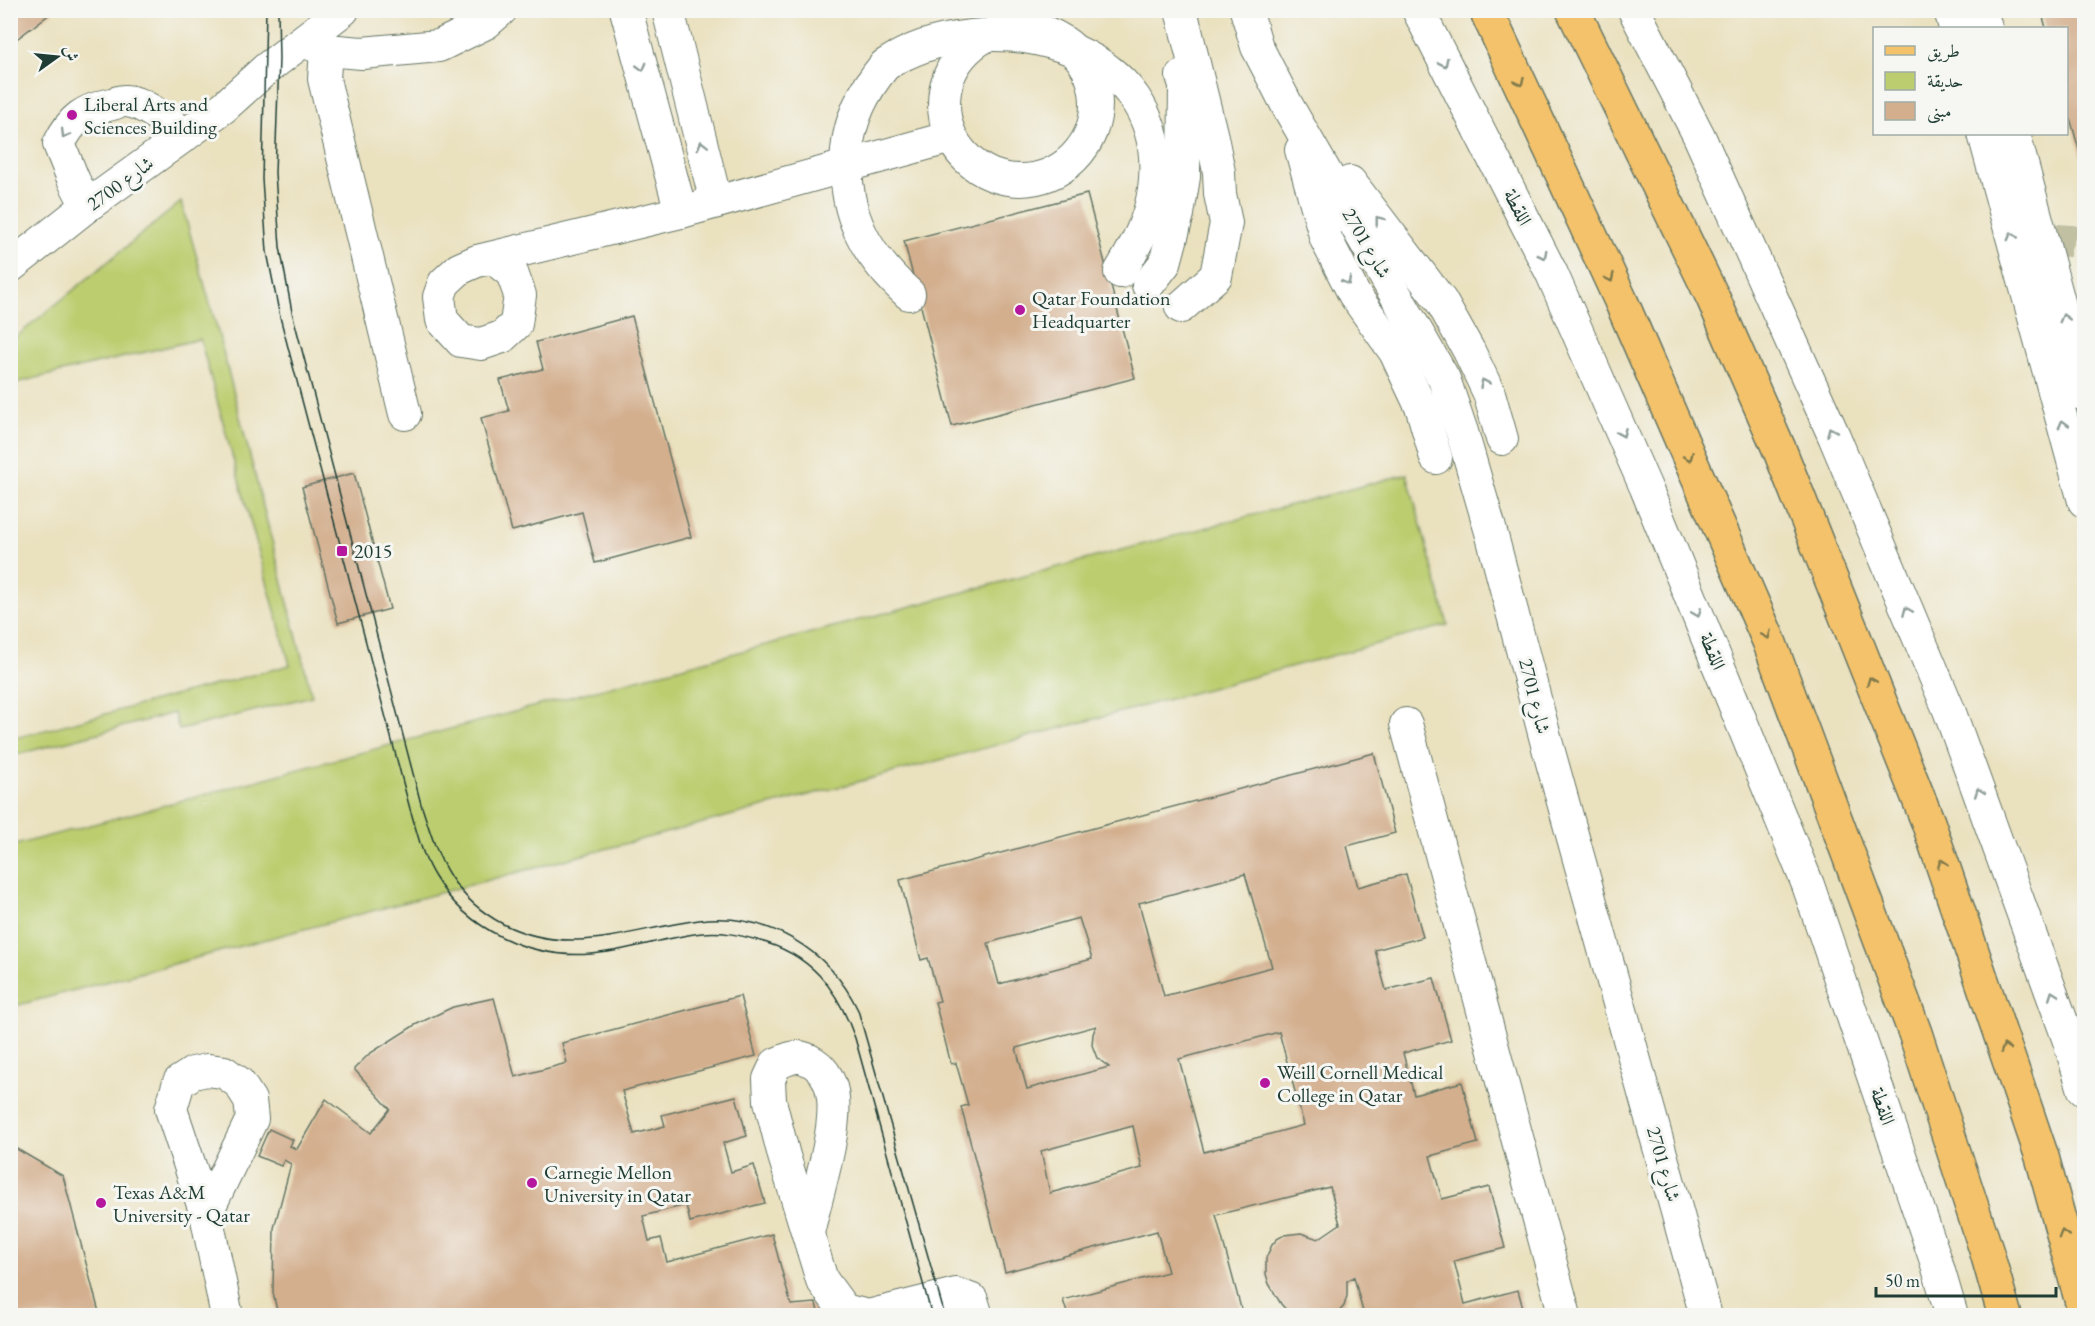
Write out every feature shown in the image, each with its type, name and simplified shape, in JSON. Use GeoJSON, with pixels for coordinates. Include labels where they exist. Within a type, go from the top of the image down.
{"type":"FeatureCollection","features":[{"type":"Feature","properties":{"kind":"main road"},"geometry":{"type":"LineString","coordinates":[[1486,10],[1621,302],[1769,641],[1915,1033],[1987,1252],[2005,1316]]}},
{"type":"Feature","properties":{"kind":"main road"},"geometry":{"type":"LineString","coordinates":[[1573,10],[1718,309],[1780,451],[1928,822],[2042,1157],[2085,1310]]}},
{"type":"Feature","properties":{"kind":"street","name":"شارع 2700"},"geometry":{"type":"LineString","coordinates":[[10,267],[87,206],[224,107],[279,59],[315,46],[343,10]]}},
{"type":"Feature","properties":{"kind":"street"},"geometry":{"type":"LineString","coordinates":[[405,414],[315,46],[362,53],[439,46],[486,23],[501,10]]}},
{"type":"Feature","properties":{"kind":"street"},"geometry":{"type":"LineString","coordinates":[[1148,285],[1165,263],[1178,214],[1184,177],[1185,85],[1167,10]]}},
{"type":"Feature","properties":{"kind":"street"},"geometry":{"type":"LineString","coordinates":[[1181,10],[1212,137],[1226,223],[1215,276],[1181,307]]}},
{"type":"Feature","properties":{"kind":"street","name":"شارع 2701"},"geometry":{"type":"LineString","coordinates":[[1246,10],[1257,47],[1288,107],[1444,379],[1491,532],[1702,1314]]}},
{"type":"Feature","properties":{"kind":"street","name":"شارع 2701"},"geometry":{"type":"LineString","coordinates":[[1263,10],[1288,107]]}},
{"type":"Feature","properties":{"kind":"street","name":"اللقطة"},"geometry":{"type":"LineString","coordinates":[[1418,10],[1552,273],[1646,488],[1808,885],[1936,1261],[1952,1316]]}},
{"type":"Feature","properties":{"kind":"street"},"geometry":{"type":"LineString","coordinates":[[1634,10],[1699,136],[1843,458],[1949,710],[2085,1090]]}},
{"type":"Feature","properties":{"kind":"street"},"geometry":{"type":"LineString","coordinates":[[1950,10],[1955,27]]}},
{"type":"Feature","properties":{"kind":"street"},"geometry":{"type":"LineString","coordinates":[[1981,10],[1986,27]]}},
{"type":"Feature","properties":{"kind":"street"},"geometry":{"type":"LineString","coordinates":[[909,294],[874,258],[852,214],[847,191],[848,142],[854,118],[864,96],[881,69],[892,57],[911,41],[932,29],[978,14],[1002,13],[1030,22],[1071,30],[1091,42],[1109,57],[1138,95],[1153,140],[1156,164],[1155,188],[1142,234],[1120,272]]}},
{"type":"Feature","properties":{"kind":"street"},"geometry":{"type":"LineString","coordinates":[[681,212],[629,20],[669,15],[716,202]]}},
{"type":"Feature","properties":{"kind":"street"},"geometry":{"type":"LineString","coordinates":[[1030,22],[1062,40],[1076,52],[1087,67],[1096,101],[1095,118],[1082,149],[1070,162],[1056,171],[1040,178],[1023,181],[1006,180],[980,169],[963,155],[951,137],[945,120],[943,102],[946,84],[958,60],[977,40],[993,32],[1030,22]]}},
{"type":"Feature","properties":{"kind":"street"},"geometry":{"type":"LineString","coordinates":[[87,206],[59,144],[66,130],[80,115],[95,107],[126,100],[154,111],[185,135]]}},
{"type":"Feature","properties":{"kind":"street"},"geometry":{"type":"LineString","coordinates":[[1288,107],[1363,199],[1441,301],[1489,393],[1502,439]]}},
{"type":"Feature","properties":{"kind":"street"},"geometry":{"type":"LineString","coordinates":[[1288,107],[1326,239],[1354,294],[1395,352],[1422,409],[1436,458]]}},
{"type":"Feature","properties":{"kind":"street"},"geometry":{"type":"LineString","coordinates":[[1984,135],[2085,501]]}},
{"type":"Feature","properties":{"kind":"street"},"geometry":{"type":"LineString","coordinates":[[2014,135],[2085,395]]}},
{"type":"Feature","properties":{"kind":"street"},"geometry":{"type":"LineString","coordinates":[[493,258],[681,212],[951,137]]}},
{"type":"Feature","properties":{"kind":"street"},"geometry":{"type":"LineString","coordinates":[[1406,724],[1565,1316]]}},
{"type":"Feature","properties":{"kind":"street"},"geometry":{"type":"LineString","coordinates":[[2069,1041],[2085,1070]]}},
{"type":"Feature","properties":{"kind":"street"},"geometry":{"type":"LineString","coordinates":[[808,1233],[831,1134],[833,1097],[824,1070],[807,1058],[793,1056],[776,1064],[769,1079],[770,1101],[808,1233],[822,1280],[844,1310],[868,1316],[956,1294],[972,1300],[977,1316]]}},
{"type":"Feature","properties":{"kind":"street"},"geometry":{"type":"LineString","coordinates":[[206,1214],[227,1316]]}},
{"type":"Feature","properties":{"kind":"street"},"geometry":{"type":"LineString","coordinates":[[1936,1261],[1941,1316]]}},
{"type":"Feature","properties":{"kind":"green space"},"geometry":{"type":"Polygon","coordinates":[[[181,202],[218,332],[312,696],[179,730],[174,713],[11,756],[11,739],[290,665],[200,339],[11,384],[11,341],[181,202]]]}},
{"type":"Feature","properties":{"kind":"green space"},"geometry":{"type":"Polygon","coordinates":[[[1407,474],[1448,625],[11,1007],[11,846],[1407,474]]]}},
{"type":"Feature","properties":{"kind":"building"},"geometry":{"type":"Polygon","coordinates":[[[10,10],[55,10],[10,44],[10,10]]]}},
{"type":"Feature","properties":{"kind":"building"},"geometry":{"type":"Polygon","coordinates":[[[2041,10],[2084,10],[2084,167],[2068,111],[2068,27],[2046,27],[2041,10]]]}},
{"type":"Feature","properties":{"kind":"building","name":"Qatar Foundation Headquarter"},"geometry":{"type":"Polygon","coordinates":[[[1087,194],[1135,378],[952,426],[904,241],[1087,194]]]}},
{"type":"Feature","properties":{"kind":"building"},"geometry":{"type":"Polygon","coordinates":[[[632,316],[691,537],[595,563],[582,512],[512,531],[481,418],[509,411],[500,380],[543,369],[536,342],[632,316]]]}},
{"type":"Feature","properties":{"kind":"building"},"geometry":{"type":"Polygon","coordinates":[[[354,473],[390,609],[338,623],[302,487],[354,473]]]}},
{"type":"Feature","properties":{"kind":"building"},"geometry":{"type":"Polygon","coordinates":[[[1374,753],[1395,833],[1347,846],[1358,887],[1406,874],[1423,937],[1375,950],[1386,990],[1434,978],[1451,1040],[1403,1053],[1414,1095],[1462,1082],[1478,1143],[1430,1156],[1442,1199],[1489,1187],[1505,1248],[1454,1261],[1465,1304],[1518,1290],[1525,1316],[1364,1316],[1354,1277],[1347,1281],[1344,1306],[1335,1316],[1294,1316],[1289,1313],[1269,1284],[1266,1274],[1266,1258],[1272,1245],[1284,1235],[1301,1233],[1318,1239],[1340,1224],[1330,1187],[1216,1215],[1243,1316],[1068,1316],[1063,1300],[1168,1272],[1157,1231],[1005,1272],[961,1107],[968,1105],[956,1063],[951,1064],[935,1002],[940,1001],[928,958],[921,960],[900,880],[1374,753]],[[1245,874],[1139,903],[1164,996],[1272,967],[1245,874]],[[1079,918],[988,943],[999,984],[1092,959],[1079,918]],[[1096,1026],[1016,1048],[1027,1089],[1109,1067],[1097,1058],[1092,1045],[1096,1026]],[[1279,1032],[1179,1059],[1204,1152],[1304,1125],[1279,1032]],[[1133,1126],[1041,1151],[1050,1193],[1142,1168],[1133,1126]]]}},
{"type":"Feature","properties":{"kind":"building"},"geometry":{"type":"Polygon","coordinates":[[[740,996],[756,1056],[622,1091],[634,1134],[665,1126],[662,1115],[736,1096],[747,1136],[723,1143],[731,1172],[754,1165],[765,1203],[690,1222],[686,1205],[643,1216],[649,1241],[661,1238],[667,1262],[772,1234],[791,1305],[816,1303],[819,1316],[278,1316],[273,1292],[274,1228],[291,1164],[284,1160],[281,1166],[257,1156],[269,1129],[293,1140],[290,1146],[297,1149],[326,1099],[371,1133],[390,1109],[354,1069],[369,1054],[415,1025],[453,1007],[494,998],[515,1077],[567,1063],[562,1043],[740,996]]]}},
{"type":"Feature","properties":{"kind":"building"},"geometry":{"type":"Polygon","coordinates":[[[10,1145],[63,1176],[100,1316],[10,1316],[10,1145]]]}},
{"type":"Feature","properties":{"kind":"tunnel"},"geometry":{"type":"LineString","coordinates":[[2042,239],[2071,241],[2084,246]]}},
{"type":"Feature","properties":{"kind":"tram line"},"geometry":{"type":"LineString","coordinates":[[266,10],[262,179],[267,252],[280,317],[410,809],[430,869],[448,896],[482,926],[523,946],[545,952],[591,954],[689,935],[717,933],[744,937],[776,946],[807,964],[819,975],[840,1004],[855,1038],[932,1316]]}},
{"type":"Feature","properties":{"kind":"tram line"},"geometry":{"type":"LineString","coordinates":[[278,10],[279,59],[275,173],[280,247],[292,312],[421,804],[445,868],[461,890],[480,909],[495,920],[528,934],[553,939],[577,940],[601,938],[699,920],[724,919],[748,922],[772,929],[793,939],[813,953],[846,988],[858,1010],[945,1316]]}},
{"type":"Feature","properties":{"kind":"place","name":"Liberal Arts and Sciences Building"},"geometry":{"type":"Point","coordinates":[72,115]}},
{"type":"Feature","properties":{"kind":"place","name":"Qatar Foundation Headquarter"},"geometry":{"type":"Point","coordinates":[1020,310]}},
{"type":"Feature","properties":{"kind":"place","name":"2015"},"geometry":{"type":"Point","coordinates":[342,551]}},
{"type":"Feature","properties":{"kind":"place","name":"Weill Cornell Medical College in Qatar"},"geometry":{"type":"Point","coordinates":[1265,1083]}},
{"type":"Feature","properties":{"kind":"place","name":"Carnegie Mellon University in Qatar"},"geometry":{"type":"Point","coordinates":[532,1183]}},
{"type":"Feature","properties":{"kind":"place","name":"Texas A&M University - Qatar"},"geometry":{"type":"Point","coordinates":[101,1203]}}]}
